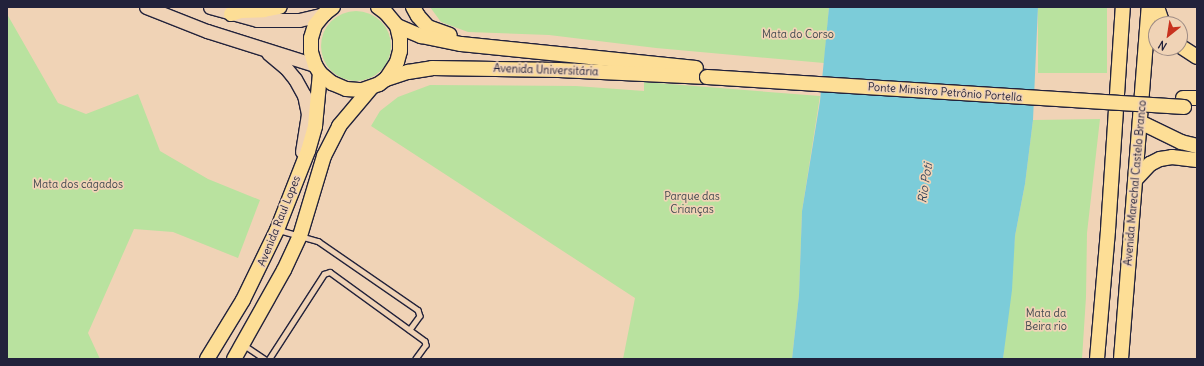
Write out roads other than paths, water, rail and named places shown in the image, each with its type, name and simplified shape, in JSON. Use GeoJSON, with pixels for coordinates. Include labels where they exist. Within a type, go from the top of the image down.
{"type":"FeatureCollection","features":[{"type":"Feature","properties":{"kind":"main road"},"geometry":{"type":"LineString","coordinates":[[146,7],[208,31],[318,69],[332,83],[346,90],[362,90],[371,88],[386,79],[397,62],[400,50],[400,39],[393,17]]}},
{"type":"Feature","properties":{"kind":"main road"},"geometry":{"type":"LineString","coordinates":[[210,7],[257,20],[272,21],[299,20],[328,10]]}},
{"type":"Feature","properties":{"kind":"main road"},"geometry":{"type":"LineString","coordinates":[[231,14],[241,11],[273,9],[280,7]]}},
{"type":"Feature","properties":{"kind":"main road","name":"Avenida Universitária"},"geometry":{"type":"LineString","coordinates":[[378,7],[421,36],[441,41],[708,73]]}},
{"type":"Feature","properties":{"kind":"main road"},"geometry":{"type":"LineString","coordinates":[[413,7],[418,16],[428,26],[438,31],[479,40],[498,48]]}},
{"type":"Feature","properties":{"kind":"main road","name":"Avenida Marechal Castelo Branco"},"geometry":{"type":"LineString","coordinates":[[1097,359],[1108,230],[1123,7]]}},
{"type":"Feature","properties":{"kind":"main road","name":"Avenida Marechal Castelo Branco"},"geometry":{"type":"LineString","coordinates":[[1121,359],[1148,7]]}},
{"type":"Feature","properties":{"kind":"main road","name":"Avenida Raul Lopes"},"geometry":{"type":"LineString","coordinates":[[207,359],[243,300],[277,230],[308,151],[315,126],[318,69],[311,52],[311,38],[316,25],[328,10]]}},
{"type":"Feature","properties":{"kind":"main road"},"geometry":{"type":"LineString","coordinates":[[266,50],[286,68],[295,79],[306,102],[307,125],[298,174]]}},
{"type":"Feature","properties":{"kind":"main road"},"geometry":{"type":"LineString","coordinates":[[1188,51],[1197,57]]}},
{"type":"Feature","properties":{"kind":"main road","name":"Avenida Universitária"},"geometry":{"type":"LineString","coordinates":[[386,79],[408,72],[432,68],[708,73]]}},
{"type":"Feature","properties":{"kind":"main road","name":"Ponte Ministro Petrônio Portella"},"geometry":{"type":"LineString","coordinates":[[708,73],[1188,104],[1197,98]]}},
{"type":"Feature","properties":{"kind":"main road","name":"Avenida Raul Lopes"},"geometry":{"type":"LineString","coordinates":[[234,359],[300,236],[324,156],[339,126],[371,88]]}},
{"type":"Feature","properties":{"kind":"main road"},"geometry":{"type":"LineString","coordinates":[[1140,122],[1181,142],[1197,146]]}},
{"type":"Feature","properties":{"kind":"main road"},"geometry":{"type":"LineString","coordinates":[[1136,179],[1150,164],[1160,159],[1172,157],[1197,160]]}},
{"type":"Feature","properties":{"kind":"main road"},"geometry":{"type":"LineString","coordinates":[[1108,230],[1131,233]]}},
{"type":"Feature","properties":{"kind":"lane"},"geometry":{"type":"LineString","coordinates":[[277,230],[318,241],[418,310],[420,316],[410,330]]}},
{"type":"Feature","properties":{"kind":"lane"},"geometry":{"type":"LineString","coordinates":[[269,359],[326,272],[334,274],[426,343],[416,359]]}},
{"type":"Feature","properties":{"kind":"lane"},"geometry":{"type":"LineString","coordinates":[[243,344],[265,359]]}},
{"type":"Feature","properties":{"kind":"water","name":"Rio Poti"},"geometry":{"type":"Polygon","coordinates":[[[829,7],[1038,7],[1033,120],[1025,184],[1015,236],[1012,290],[1003,359],[792,359],[799,295],[802,211],[820,101],[829,7]]]}},
{"type":"Feature","properties":{"kind":"park label","name":"Mata do Corso"},"geometry":{"type":"Point","coordinates":[798,34]}},
{"type":"Feature","properties":{"kind":"park label","name":"Mata dos cágados"},"geometry":{"type":"Point","coordinates":[78,184]}},
{"type":"Feature","properties":{"kind":"park label","name":"Parque das Crianças"},"geometry":{"type":"Point","coordinates":[692,203]}},
{"type":"Feature","properties":{"kind":"park label","name":"Mata da Beira rio"},"geometry":{"type":"Point","coordinates":[1046,320]}}]}
